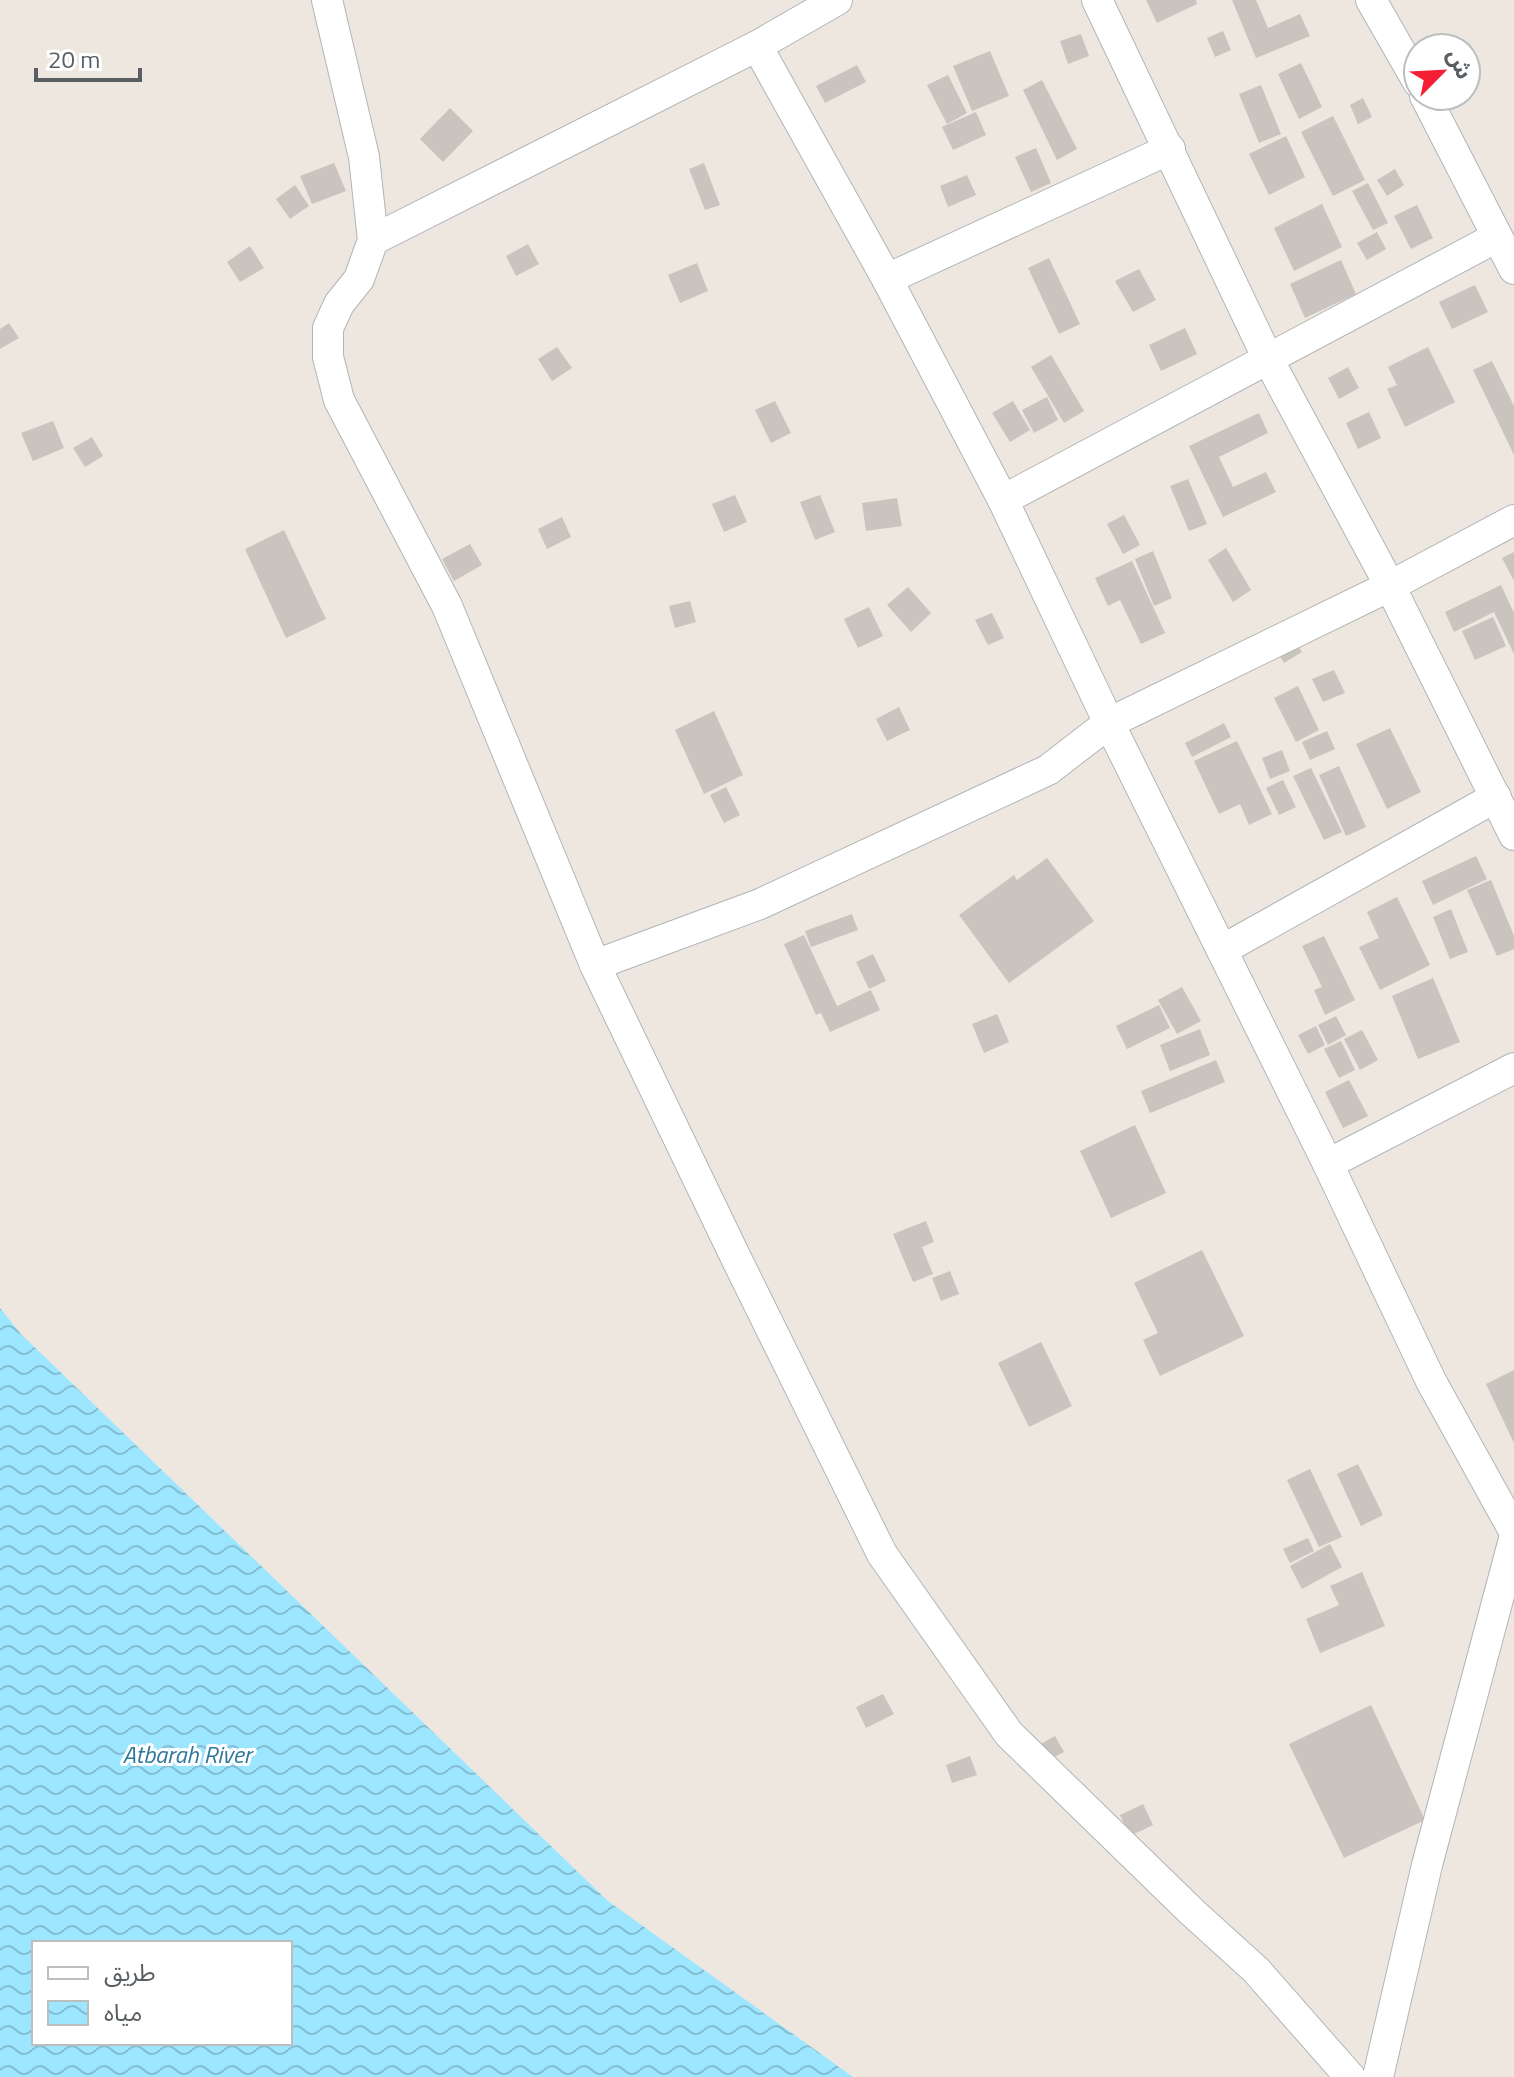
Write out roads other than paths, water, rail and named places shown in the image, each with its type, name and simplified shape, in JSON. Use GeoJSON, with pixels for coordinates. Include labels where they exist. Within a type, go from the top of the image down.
{"type":"FeatureCollection","features":[{"type":"Feature","properties":{"kind":"street"},"geometry":{"type":"LineString","coordinates":[[327,0],[364,157],[373,240],[359,279],[339,304],[328,328],[328,357],[339,400],[447,606],[595,965],[882,1554],[1009,1734],[1256,1970],[1350,2077]]}},
{"type":"Feature","properties":{"kind":"street"},"geometry":{"type":"LineString","coordinates":[[373,240],[757,46],[837,0]]}},
{"type":"Feature","properties":{"kind":"street"},"geometry":{"type":"LineString","coordinates":[[1097,0],[1268,359],[1390,586],[1514,835]]}},
{"type":"Feature","properties":{"kind":"street"},"geometry":{"type":"LineString","coordinates":[[1371,0],[1402,54]]}},
{"type":"Feature","properties":{"kind":"street"},"geometry":{"type":"LineString","coordinates":[[757,46],[887,279],[1003,500],[1431,1381],[1514,1531]]}},
{"type":"Feature","properties":{"kind":"street"},"geometry":{"type":"LineString","coordinates":[[1433,112],[1514,269]]}},
{"type":"Feature","properties":{"kind":"street"},"geometry":{"type":"LineString","coordinates":[[887,279],[1170,149]]}},
{"type":"Feature","properties":{"kind":"street"},"geometry":{"type":"LineString","coordinates":[[1003,500],[1497,237]]}},
{"type":"Feature","properties":{"kind":"street"},"geometry":{"type":"LineString","coordinates":[[595,965],[760,904],[1048,770],[1109,723],[1390,586],[1514,520]]}},
{"type":"Feature","properties":{"kind":"street"},"geometry":{"type":"LineString","coordinates":[[1222,950],[1496,797]]}},
{"type":"Feature","properties":{"kind":"street"},"geometry":{"type":"LineString","coordinates":[[1328,1164],[1514,1068]]}},
{"type":"Feature","properties":{"kind":"street"},"geometry":{"type":"LineString","coordinates":[[1378,2077],[1427,1865],[1514,1539]]}},
{"type":"Feature","properties":{"kind":"water","name":"Atbarah River"},"geometry":{"type":"Polygon","coordinates":[[[0,1308],[20,1333],[608,1901],[853,2077],[0,2077],[0,1308]]]}}]}
